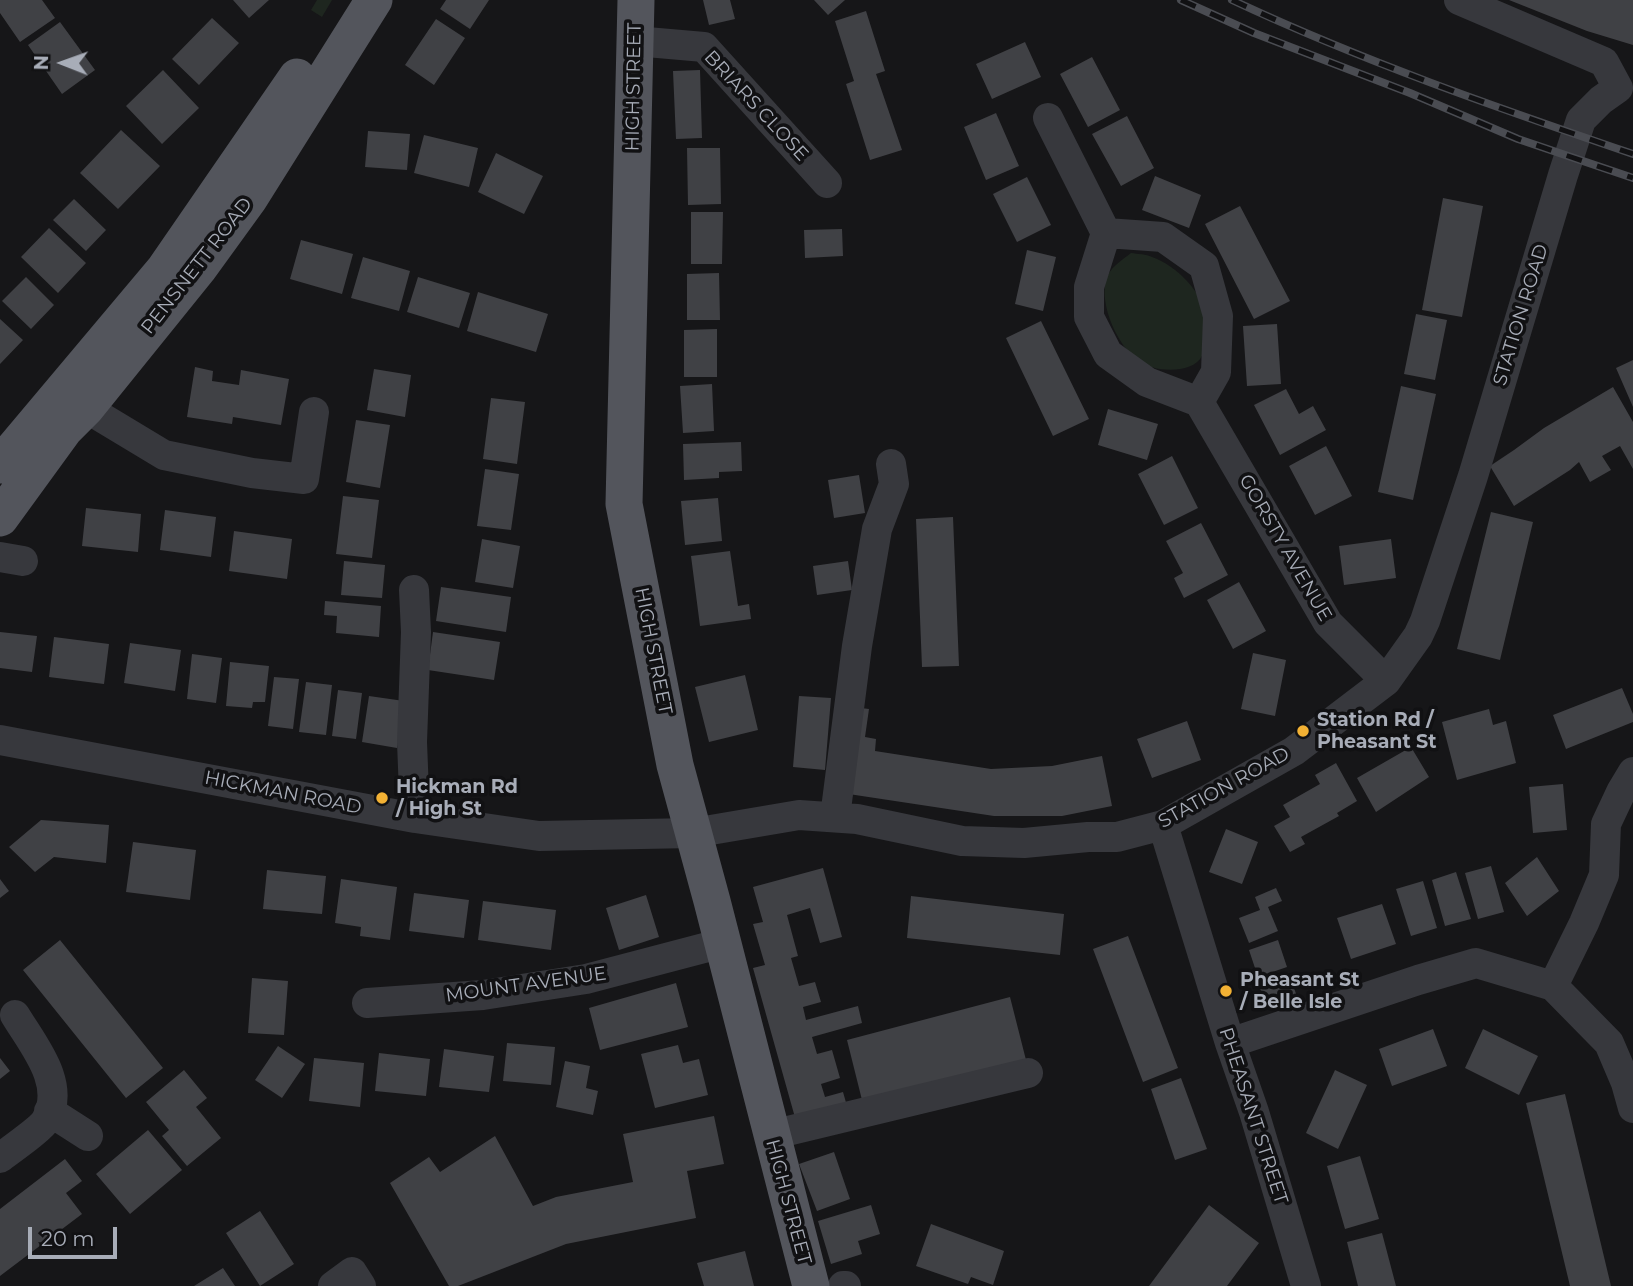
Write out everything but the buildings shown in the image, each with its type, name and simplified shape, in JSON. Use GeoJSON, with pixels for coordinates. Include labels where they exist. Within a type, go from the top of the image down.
{"type":"FeatureCollection","features":[{"type":"Feature","properties":{"kind":"main road","name":"HIGH STREET"},"geometry":{"type":"LineString","coordinates":[[636,0],[624,504],[675,765],[811,1286]]}},
{"type":"Feature","properties":{"kind":"main road","name":"PENSNETT ROAD"},"geometry":{"type":"LineString","coordinates":[[0,518],[64,430],[76,398],[286,94],[362,4]]}},
{"type":"Feature","properties":{"kind":"main road","name":"PENSNETT ROAD"},"geometry":{"type":"LineString","coordinates":[[0,465],[76,398]]}},
{"type":"Feature","properties":{"kind":"street"},"geometry":{"type":"LineString","coordinates":[[1459,0],[1604,62],[1625,90]]}},
{"type":"Feature","properties":{"kind":"street","name":"BRIARS CLOSE"},"geometry":{"type":"LineString","coordinates":[[635,41],[704,47],[827,183]]}},
{"type":"Feature","properties":{"kind":"street","name":"STATION ROAD"},"geometry":{"type":"LineString","coordinates":[[693,833],[799,815],[857,819],[962,841],[1024,843],[1117,837],[1163,825],[1294,751],[1386,681],[1418,636],[1425,621],[1473,476],[1581,120],[1601,100],[1625,90]]}},
{"type":"Feature","properties":{"kind":"street"},"geometry":{"type":"LineString","coordinates":[[1048,118],[1106,233],[1089,287],[1089,317],[1108,354],[1147,382],[1199,402],[1216,372],[1218,316],[1204,266],[1163,237],[1106,233]]}},
{"type":"Feature","properties":{"kind":"street"},"geometry":{"type":"LineString","coordinates":[[76,398],[164,455],[252,473],[304,479],[314,412]]}},
{"type":"Feature","properties":{"kind":"street","name":"GORSTY AVENUE"},"geometry":{"type":"LineString","coordinates":[[1199,402],[1328,623],[1386,681]]}},
{"type":"Feature","properties":{"kind":"street"},"geometry":{"type":"LineString","coordinates":[[835,817],[877,529],[894,484],[891,464]]}},
{"type":"Feature","properties":{"kind":"street"},"geometry":{"type":"LineString","coordinates":[[414,590],[416,632],[412,742],[415,818]]}},
{"type":"Feature","properties":{"kind":"street","name":"HICKMAN ROAD"},"geometry":{"type":"LineString","coordinates":[[0,740],[415,818],[539,836],[693,833]]}},
{"type":"Feature","properties":{"kind":"street"},"geometry":{"type":"LineString","coordinates":[[1553,986],[1604,875],[1606,824],[1620,792],[1633,772]]}},
{"type":"Feature","properties":{"kind":"street","name":"PHEASANT STREET"},"geometry":{"type":"LineString","coordinates":[[1163,825],[1306,1286]]}},
{"type":"Feature","properties":{"kind":"street","name":"MOUNT AVENUE"},"geometry":{"type":"LineString","coordinates":[[367,1003],[483,995],[586,979],[723,943]]}},
{"type":"Feature","properties":{"kind":"street"},"geometry":{"type":"LineString","coordinates":[[1230,1043],[1476,963],[1553,986],[1609,1043],[1633,1108]]}},
{"type":"Feature","properties":{"kind":"street"},"geometry":{"type":"LineString","coordinates":[[0,1158],[46,1121],[53,1097],[47,1067],[15,1016]]}},
{"type":"Feature","properties":{"kind":"street"},"geometry":{"type":"LineString","coordinates":[[771,1135],[1028,1073]]}},
{"type":"Feature","properties":{"kind":"street"},"geometry":{"type":"LineString","coordinates":[[49,1111],[88,1136]]}},
{"type":"Feature","properties":{"kind":"street"},"geometry":{"type":"LineString","coordinates":[[333,1286],[352,1272],[361,1286]]}},
{"type":"Feature","properties":{"kind":"shaded area"},"geometry":{"type":"Polygon","coordinates":[[[317,0],[332,0],[322,17],[311,10],[317,0]]]}},
{"type":"Feature","properties":{"kind":"shaded area"},"geometry":{"type":"Polygon","coordinates":[[[1131,253],[1150,256],[1170,266],[1187,281],[1200,299],[1206,319],[1203,354],[1190,366],[1172,370],[1145,365],[1131,354],[1117,335],[1105,301],[1106,280],[1113,268],[1131,253]]]}},
{"type":"Feature","properties":{"kind":"railway"},"geometry":{"type":"LineString","coordinates":[[1181,0],[1254,33],[1410,93],[1518,139],[1633,178]]}},
{"type":"Feature","properties":{"kind":"railway"},"geometry":{"type":"LineString","coordinates":[[1232,0],[1380,63],[1633,154]]}},
{"type":"Feature","properties":{"kind":"place","name":"Station Rd / Pheasant St"},"geometry":{"type":"Point","coordinates":[1303,731]}},
{"type":"Feature","properties":{"kind":"place","name":"Hickman Rd / High St"},"geometry":{"type":"Point","coordinates":[382,798]}},
{"type":"Feature","properties":{"kind":"place","name":"Pheasant St / Belle Isle"},"geometry":{"type":"Point","coordinates":[1226,991]}}]}
